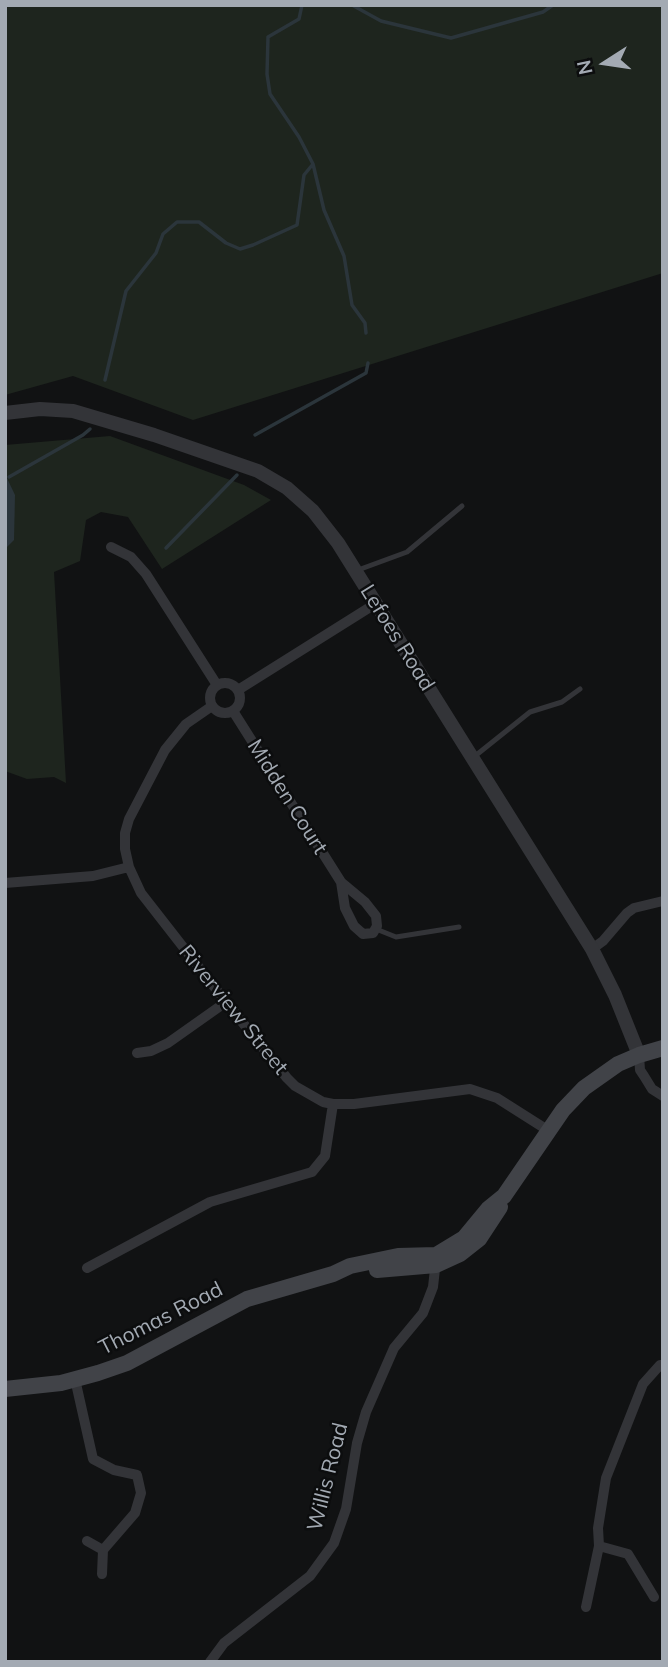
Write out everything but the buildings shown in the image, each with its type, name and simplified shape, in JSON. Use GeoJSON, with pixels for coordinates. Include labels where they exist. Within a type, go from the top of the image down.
{"type":"FeatureCollection","features":[{"type":"Feature","properties":{"kind":"main road"},"geometry":{"type":"LineString","coordinates":[[436,1260],[460,1254],[479,1239],[498,1213],[504,1196],[563,1110],[584,1088],[605,1072],[639,1055],[663,1048]]}},
{"type":"Feature","properties":{"kind":"main road","name":"Thomas Road"},"geometry":{"type":"LineString","coordinates":[[5,1388],[31,1387],[75,1379],[127,1363],[247,1299],[332,1275],[436,1260]]}},
{"type":"Feature","properties":{"kind":"street","name":"Lefoes Road"},"geometry":{"type":"LineString","coordinates":[[5,413],[40,409],[73,411],[154,435],[258,471],[288,488],[313,511],[338,543],[592,949],[615,995],[639,1055]]}},
{"type":"Feature","properties":{"kind":"street"},"geometry":{"type":"LineString","coordinates":[[111,547],[131,557],[146,574],[217,685]]}},
{"type":"Feature","properties":{"kind":"street"},"geometry":{"type":"LineString","coordinates":[[238,690],[376,604]]}},
{"type":"Feature","properties":{"kind":"street"},"geometry":{"type":"LineString","coordinates":[[231,684],[238,690],[239,704],[233,711],[224,713],[212,706],[211,692],[217,685],[231,684]]}},
{"type":"Feature","properties":{"kind":"street","name":"Riverview Street"},"geometry":{"type":"LineString","coordinates":[[212,706],[178,732],[164,750],[125,833],[129,867],[141,893],[226,1002],[295,1086],[316,1099],[333,1104],[354,1104],[470,1089],[497,1098],[549,1131]]}},
{"type":"Feature","properties":{"kind":"street","name":"Midden Court"},"geometry":{"type":"LineString","coordinates":[[233,711],[341,882],[365,902],[376,916],[376,929],[368,935],[354,926],[345,908],[341,882]]}},
{"type":"Feature","properties":{"kind":"street"},"geometry":{"type":"LineString","coordinates":[[5,883],[93,876],[129,867]]}},
{"type":"Feature","properties":{"kind":"street"},"geometry":{"type":"LineString","coordinates":[[592,949],[603,941],[627,912],[663,901]]}},
{"type":"Feature","properties":{"kind":"street"},"geometry":{"type":"LineString","coordinates":[[137,1053],[151,1051],[168,1043],[226,1002]]}},
{"type":"Feature","properties":{"kind":"street"},"geometry":{"type":"LineString","coordinates":[[639,1055],[640,1070],[652,1088],[663,1097]]}},
{"type":"Feature","properties":{"kind":"street"},"geometry":{"type":"LineString","coordinates":[[87,1268],[210,1202],[312,1172],[325,1156],[333,1104]]}},
{"type":"Feature","properties":{"kind":"street","name":"Willis Road"},"geometry":{"type":"LineString","coordinates":[[210,1662],[224,1643],[310,1577],[331,1550],[343,1520],[366,1412],[394,1348],[423,1313],[433,1287],[436,1260]]}},
{"type":"Feature","properties":{"kind":"street"},"geometry":{"type":"LineString","coordinates":[[586,1607],[599,1546],[598,1528],[606,1478],[643,1384],[663,1365]]}},
{"type":"Feature","properties":{"kind":"street"},"geometry":{"type":"LineString","coordinates":[[75,1379],[93,1459],[114,1470],[137,1475],[141,1493],[135,1513],[103,1550],[102,1574]]}},
{"type":"Feature","properties":{"kind":"street"},"geometry":{"type":"LineString","coordinates":[[87,1541],[103,1550]]}},
{"type":"Feature","properties":{"kind":"street"},"geometry":{"type":"LineString","coordinates":[[599,1546],[628,1554],[654,1597]]}},
{"type":"Feature","properties":{"kind":"lane"},"geometry":{"type":"LineString","coordinates":[[355,571],[407,552],[461,506]]}},
{"type":"Feature","properties":{"kind":"lane"},"geometry":{"type":"LineString","coordinates":[[472,758],[530,712],[562,702],[580,689]]}},
{"type":"Feature","properties":{"kind":"lane","name":"Midden Court"},"geometry":{"type":"LineString","coordinates":[[376,929],[396,937],[459,927]]}},
{"type":"Feature","properties":{"kind":"shaded area"},"geometry":{"type":"Polygon","coordinates":[[[5,5],[663,5],[663,273],[193,420],[73,376],[5,395],[5,5]]]}},
{"type":"Feature","properties":{"kind":"shaded area"},"geometry":{"type":"Polygon","coordinates":[[[110,436],[244,485],[271,500],[162,569],[128,517],[101,512],[86,520],[80,561],[54,572],[66,783],[54,777],[27,779],[5,771],[5,445],[110,436]]]}},
{"type":"Feature","properties":{"kind":"shaded area"},"geometry":{"type":"Polygon","coordinates":[[[5,474],[15,495],[14,540],[5,549],[5,474]]]}},
{"type":"Feature","properties":{"kind":"waterway"},"geometry":{"type":"LineString","coordinates":[[105,380],[126,291],[156,253],[163,234],[177,222],[199,222],[226,243],[240,249],[297,225],[304,175],[313,164],[299,137],[270,94],[267,74],[268,37],[299,19],[302,5]]}},
{"type":"Feature","properties":{"kind":"waterway"},"geometry":{"type":"LineString","coordinates":[[352,5],[381,21],[451,38],[543,12],[553,5]]}},
{"type":"Feature","properties":{"kind":"waterway"},"geometry":{"type":"LineString","coordinates":[[313,164],[324,210],[344,256],[352,305],[365,323],[366,333]]}},
{"type":"Feature","properties":{"kind":"waterway"},"geometry":{"type":"LineString","coordinates":[[255,435],[366,373],[368,363]]}},
{"type":"Feature","properties":{"kind":"waterway"},"geometry":{"type":"LineString","coordinates":[[9,477],[90,429]]}},
{"type":"Feature","properties":{"kind":"waterway"},"geometry":{"type":"LineString","coordinates":[[166,548],[237,475]]}}]}
